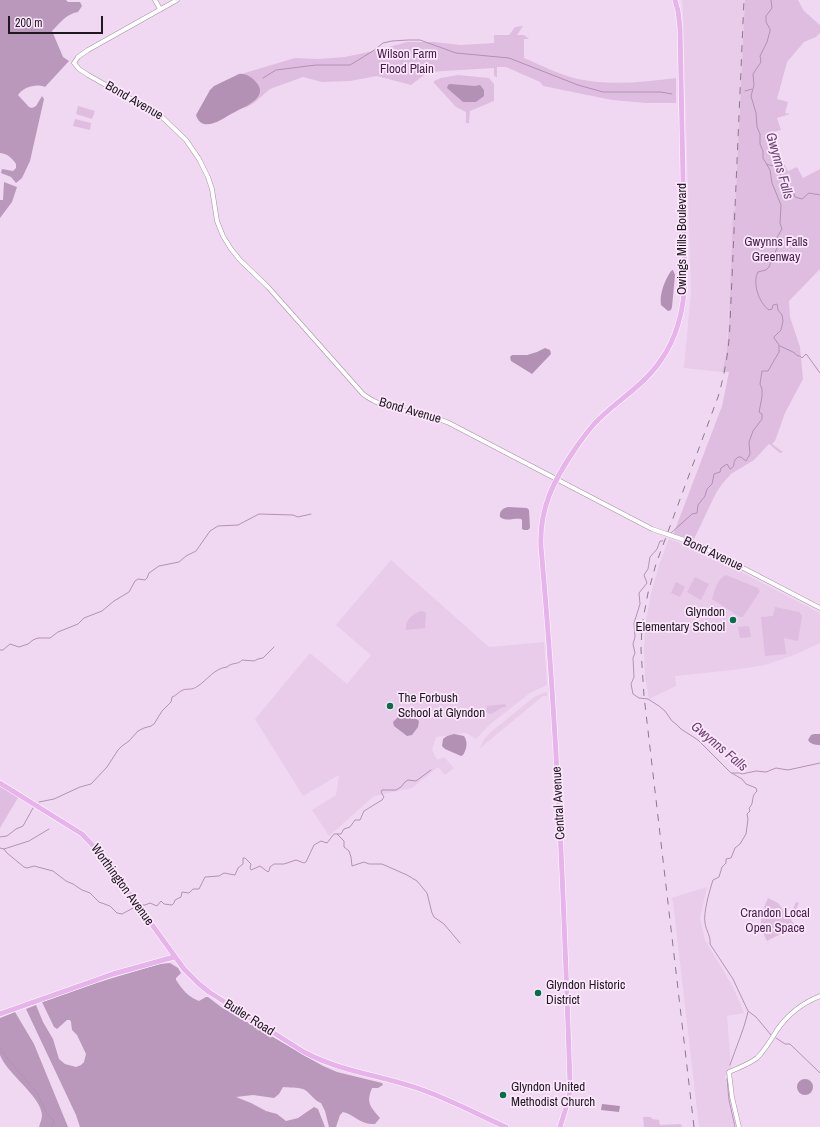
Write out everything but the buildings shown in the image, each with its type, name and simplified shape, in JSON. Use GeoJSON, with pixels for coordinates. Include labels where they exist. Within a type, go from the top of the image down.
{"type":"FeatureCollection","features":[{"type":"Feature","properties":{"kind":"main road","name":"Owings Mills Boulevard"},"geometry":{"type":"LineString","coordinates":[[555,480],[593,425],[606,412],[638,387],[657,366],[672,342],[680,318],[684,297],[685,279],[680,28],[675,0]]}},
{"type":"Feature","properties":{"kind":"main road","name":"Central Avenue"},"geometry":{"type":"LineString","coordinates":[[555,480],[546,506],[541,538],[556,735],[570,1076],[569,1098],[560,1127]]}},
{"type":"Feature","properties":{"kind":"main road","name":"Worthington Avenue"},"geometry":{"type":"LineString","coordinates":[[0,783],[86,837],[101,854],[174,957]]}},
{"type":"Feature","properties":{"kind":"main road"},"geometry":{"type":"LineString","coordinates":[[0,1014],[113,974],[174,957]]}},
{"type":"Feature","properties":{"kind":"main road","name":"Butler Road"},"geometry":{"type":"LineString","coordinates":[[174,957],[190,975],[209,992],[312,1057],[343,1068],[418,1088],[506,1127]]}},
{"type":"Feature","properties":{"kind":"street"},"geometry":{"type":"LineString","coordinates":[[155,0],[160,9],[177,0]]}},
{"type":"Feature","properties":{"kind":"street","name":"Bond Avenue"},"geometry":{"type":"LineString","coordinates":[[160,9],[82,54],[77,58],[74,64],[88,75],[161,116],[186,140],[208,176],[212,189],[217,221],[223,236],[231,249],[240,260],[268,287],[363,394],[371,400],[385,405],[440,419],[449,423],[555,480],[657,532],[699,545],[820,608]]}},
{"type":"Feature","properties":{"kind":"street"},"geometry":{"type":"LineString","coordinates":[[739,1127],[729,1072],[750,1063],[758,1057],[785,1020],[793,1012],[805,1003],[820,996]]}},
{"type":"Feature","properties":{"kind":"shaded area"},"geometry":{"type":"Polygon","coordinates":[[[0,0],[66,0],[68,2],[80,2],[82,6],[78,12],[67,17],[52,31],[63,57],[69,61],[45,87],[38,85],[30,86],[18,95],[29,107],[32,108],[36,106],[42,96],[44,99],[30,161],[22,178],[16,183],[11,177],[1,173],[2,169],[13,171],[16,168],[16,164],[10,157],[0,153],[0,0]]]}},
{"type":"Feature","properties":{"kind":"shaded area"},"geometry":{"type":"Polygon","coordinates":[[[682,0],[745,0],[727,346],[722,372],[684,368],[691,292],[682,0]]]}},
{"type":"Feature","properties":{"kind":"shaded area"},"geometry":{"type":"Polygon","coordinates":[[[239,74],[245,74],[253,79],[258,85],[260,91],[259,96],[250,104],[212,124],[204,124],[200,122],[196,115],[210,90],[214,86],[239,74]]]}},
{"type":"Feature","properties":{"kind":"shaded area"},"geometry":{"type":"Polygon","coordinates":[[[450,84],[480,85],[484,90],[484,96],[476,102],[463,102],[447,88],[450,84]]]}},
{"type":"Feature","properties":{"kind":"shaded area"},"geometry":{"type":"Polygon","coordinates":[[[4,182],[17,187],[12,202],[0,218],[0,200],[3,200],[4,182]]]}},
{"type":"Feature","properties":{"kind":"shaded area"},"geometry":{"type":"Polygon","coordinates":[[[673,270],[675,275],[672,307],[671,310],[668,311],[661,305],[661,296],[663,287],[671,271],[673,270]]]}},
{"type":"Feature","properties":{"kind":"shaded area"},"geometry":{"type":"Polygon","coordinates":[[[545,348],[550,350],[551,354],[532,374],[511,361],[510,357],[512,355],[527,355],[545,348]]]}},
{"type":"Feature","properties":{"kind":"shaded area"},"geometry":{"type":"Polygon","coordinates":[[[508,507],[527,508],[529,510],[530,528],[528,530],[522,529],[521,519],[507,520],[500,517],[502,510],[508,507]]]}},
{"type":"Feature","properties":{"kind":"shaded area","name":"Glyndon Elementary School"},"geometry":{"type":"Polygon","coordinates":[[[669,539],[697,549],[820,613],[820,643],[794,655],[765,665],[675,676],[676,686],[649,699],[645,677],[645,626],[651,594],[659,565],[669,539]]]}},
{"type":"Feature","properties":{"kind":"shaded area","name":"The Forbush School at Glyndon"},"geometry":{"type":"Polygon","coordinates":[[[391,560],[489,647],[544,642],[547,685],[530,693],[488,726],[476,739],[466,733],[436,737],[432,750],[437,760],[444,757],[454,768],[445,775],[438,767],[412,788],[374,796],[329,836],[312,810],[336,795],[339,775],[303,796],[255,719],[310,653],[347,684],[371,655],[336,625],[391,560]]]}},
{"type":"Feature","properties":{"kind":"shaded area","name":"The Forbush School at Glyndon"},"geometry":{"type":"Polygon","coordinates":[[[546,692],[548,696],[543,696],[479,749],[485,738],[491,732],[534,697],[546,692]]]}},
{"type":"Feature","properties":{"kind":"shaded area"},"geometry":{"type":"Polygon","coordinates":[[[398,717],[415,718],[419,721],[418,727],[412,735],[407,736],[394,726],[393,722],[398,717]]]}},
{"type":"Feature","properties":{"kind":"shaded area"},"geometry":{"type":"Polygon","coordinates":[[[454,734],[464,736],[466,741],[465,750],[461,756],[445,749],[442,746],[443,739],[454,734]]]}},
{"type":"Feature","properties":{"kind":"shaded area"},"geometry":{"type":"Polygon","coordinates":[[[820,734],[820,745],[813,744],[808,740],[811,735],[820,734]]]}},
{"type":"Feature","properties":{"kind":"shaded area"},"geometry":{"type":"Polygon","coordinates":[[[707,887],[700,918],[705,940],[733,987],[744,1013],[727,1016],[731,1069],[725,1076],[734,1127],[699,1127],[673,902],[671,898],[707,887]]]}},
{"type":"Feature","properties":{"kind":"shaded area"},"geometry":{"type":"Polygon","coordinates":[[[170,963],[178,968],[181,973],[176,978],[178,983],[195,999],[199,1001],[208,997],[221,1007],[323,1066],[337,1072],[382,1083],[383,1085],[378,1088],[372,1088],[369,1097],[371,1107],[380,1118],[375,1124],[370,1124],[343,1112],[340,1115],[336,1127],[329,1127],[325,1111],[321,1103],[303,1089],[283,1087],[279,1094],[274,1098],[253,1095],[236,1097],[266,1111],[277,1114],[286,1121],[298,1118],[314,1107],[318,1109],[325,1127],[80,1127],[76,1115],[26,1009],[36,1005],[43,1022],[53,1039],[59,1059],[65,1064],[76,1067],[84,1062],[86,1054],[77,1035],[72,1030],[70,1020],[67,1020],[57,1029],[54,1027],[42,1002],[96,983],[159,964],[170,963]]]}},
{"type":"Feature","properties":{"kind":"shaded area"},"geometry":{"type":"Polygon","coordinates":[[[15,1012],[34,1044],[68,1127],[39,1127],[42,1115],[36,1100],[9,1070],[0,1055],[0,1018],[15,1012]]]}},
{"type":"Feature","properties":{"kind":"shaded area"},"geometry":{"type":"Polygon","coordinates":[[[805,1079],[811,1081],[813,1087],[811,1093],[805,1095],[799,1093],[797,1087],[799,1081],[805,1079]]]}},
{"type":"Feature","properties":{"kind":"shaded area"},"geometry":{"type":"Polygon","coordinates":[[[602,1104],[620,1106],[619,1112],[601,1110],[602,1104]]]}},
{"type":"Feature","properties":{"kind":"green space","name":"Gwynns Falls Greenway"},"geometry":{"type":"Polygon","coordinates":[[[745,0],[798,0],[804,11],[820,25],[820,33],[816,37],[804,42],[787,62],[777,99],[788,102],[785,113],[790,114],[777,118],[781,130],[774,132],[777,151],[788,171],[797,167],[803,178],[820,169],[820,269],[789,301],[790,317],[800,347],[803,379],[785,413],[775,441],[772,444],[783,452],[780,453],[769,444],[754,460],[731,474],[716,493],[693,541],[673,535],[722,406],[729,372],[722,372],[728,337],[733,211],[735,211],[745,0]]]}},
{"type":"Feature","properties":{"kind":"green space","name":"Wilson Farm Flood Plain"},"geometry":{"type":"Polygon","coordinates":[[[523,26],[517,35],[524,35],[529,39],[524,39],[524,58],[564,75],[590,81],[627,83],[676,78],[676,103],[646,103],[612,100],[543,86],[540,82],[506,67],[497,67],[497,77],[494,76],[494,68],[428,72],[411,85],[377,76],[350,81],[322,82],[303,77],[270,89],[254,103],[239,109],[223,86],[238,75],[295,58],[318,59],[345,57],[407,42],[434,42],[461,45],[494,43],[494,35],[509,35],[515,27],[523,26]]]}},
{"type":"Feature","properties":{"kind":"green space"},"geometry":{"type":"Polygon","coordinates":[[[458,75],[489,78],[494,84],[494,101],[470,111],[469,123],[466,123],[466,112],[456,107],[434,83],[434,81],[441,78],[458,75]]]}},
{"type":"Feature","properties":{"kind":"green space"},"geometry":{"type":"Polygon","coordinates":[[[78,106],[95,111],[92,119],[76,114],[78,106]]]}},
{"type":"Feature","properties":{"kind":"green space"},"geometry":{"type":"Polygon","coordinates":[[[75,119],[91,123],[90,130],[73,126],[75,119]]]}},
{"type":"Feature","properties":{"kind":"green space"},"geometry":{"type":"Polygon","coordinates":[[[726,575],[758,588],[760,591],[743,617],[740,617],[712,599],[718,582],[726,575]]]}},
{"type":"Feature","properties":{"kind":"green space"},"geometry":{"type":"Polygon","coordinates":[[[695,577],[709,584],[701,600],[687,592],[695,577]]]}},
{"type":"Feature","properties":{"kind":"green space"},"geometry":{"type":"Polygon","coordinates":[[[676,582],[685,587],[680,597],[671,593],[676,582]]]}},
{"type":"Feature","properties":{"kind":"green space"},"geometry":{"type":"Polygon","coordinates":[[[775,607],[799,612],[802,616],[798,641],[784,638],[786,654],[765,656],[761,617],[773,616],[775,607]]]}},
{"type":"Feature","properties":{"kind":"green space"},"geometry":{"type":"Polygon","coordinates":[[[421,611],[426,613],[425,628],[406,630],[408,620],[421,611]]]}},
{"type":"Feature","properties":{"kind":"green space"},"geometry":{"type":"Polygon","coordinates":[[[749,626],[751,637],[740,638],[738,627],[749,626]]]}},
{"type":"Feature","properties":{"kind":"green space"},"geometry":{"type":"Polygon","coordinates":[[[505,704],[506,707],[501,708],[491,714],[486,711],[487,706],[505,704]]]}},
{"type":"Feature","properties":{"kind":"green space"},"geometry":{"type":"Polygon","coordinates":[[[0,785],[19,796],[0,828],[0,785]]]}},
{"type":"Feature","properties":{"kind":"green space","name":"Crandon Local Open Space"},"geometry":{"type":"Polygon","coordinates":[[[768,898],[778,903],[789,917],[796,902],[799,903],[791,920],[796,926],[767,941],[762,929],[761,920],[768,898]]]}},
{"type":"Feature","properties":{"kind":"green space"},"geometry":{"type":"Polygon","coordinates":[[[643,1117],[651,1117],[652,1119],[659,1120],[660,1125],[681,1124],[682,1127],[644,1127],[643,1117]]]}},
{"type":"Feature","properties":{"kind":"waterway","name":"Gwynns Falls"},"geometry":{"type":"LineString","coordinates":[[671,533],[692,514],[697,513],[698,505],[705,496],[707,489],[712,484],[714,474],[720,472],[721,468],[727,464],[730,469],[732,468],[738,457],[741,457],[746,461],[750,454],[749,442],[753,431],[762,419],[762,414],[759,412],[762,397],[762,389],[760,384],[762,371],[768,371],[779,352],[779,345],[774,337],[781,330],[783,321],[782,315],[778,310],[777,304],[773,305],[772,309],[769,310],[762,303],[756,287],[756,277],[758,272],[766,270],[769,267],[777,248],[775,241],[782,229],[780,223],[781,205],[772,183],[770,170],[763,158],[756,113],[751,96],[754,85],[753,74],[761,62],[760,56],[767,42],[770,31],[766,22],[766,16],[772,8],[771,0]]}},
{"type":"Feature","properties":{"kind":"waterway"},"geometry":{"type":"LineString","coordinates":[[263,78],[276,70],[316,65],[350,65],[383,43],[392,41],[420,40],[456,53],[509,58],[578,85],[603,92],[661,92],[672,94]]}},
{"type":"Feature","properties":{"kind":"waterway","name":"Gwynns Falls"},"geometry":{"type":"LineString","coordinates":[[745,91],[752,89]]}},
{"type":"Feature","properties":{"kind":"waterway"},"geometry":{"type":"LineString","coordinates":[[767,164],[772,166],[776,161],[780,175],[783,178],[784,186],[786,188],[792,188],[795,197],[802,199],[809,193],[820,195]]}},
{"type":"Feature","properties":{"kind":"waterway"},"geometry":{"type":"LineString","coordinates":[[780,346],[802,358],[806,354],[820,373]]}},
{"type":"Feature","properties":{"kind":"waterway"},"geometry":{"type":"LineString","coordinates":[[0,650],[3,650],[10,644],[19,647],[38,638],[50,638],[58,632],[78,624],[84,618],[102,611],[114,601],[129,592],[135,581],[138,579],[145,580],[149,573],[159,566],[179,562],[186,556],[196,551],[210,531],[218,526],[238,525],[259,514],[293,515],[298,517],[311,514]]}},
{"type":"Feature","properties":{"kind":"waterway","name":"Gwynns Falls"},"geometry":{"type":"LineString","coordinates":[[663,541],[660,541],[657,549],[650,557],[648,569],[644,575],[647,583],[639,593],[640,604],[634,623],[634,677],[631,684],[633,694],[639,698],[648,699],[659,706],[665,711],[672,721],[698,740],[730,772],[742,779],[746,784],[756,788],[757,791],[749,808],[750,811],[747,814],[748,819],[746,834],[740,844],[735,848],[731,858],[726,859],[726,863],[722,867],[719,877],[713,880],[707,901],[705,919],[710,944],[733,979],[748,1011],[756,1017],[771,1035]]}},
{"type":"Feature","properties":{"kind":"waterway"},"geometry":{"type":"LineString","coordinates":[[39,802],[54,799],[80,787],[91,784],[107,767],[122,746],[138,731],[154,724],[162,711],[171,702],[172,697],[185,689],[196,688],[215,672],[231,664],[242,660],[254,661],[263,658],[274,647]]}},
{"type":"Feature","properties":{"kind":"waterway"},"geometry":{"type":"LineString","coordinates":[[732,773],[742,774],[756,771],[766,772],[776,768],[788,770],[820,763]]}},
{"type":"Feature","properties":{"kind":"waterway"},"geometry":{"type":"LineString","coordinates":[[141,905],[150,903],[157,906],[161,901],[164,904],[172,905],[175,900],[181,897],[182,892],[189,893],[193,889],[199,889],[205,877],[219,876],[224,873],[235,875],[238,868],[243,864],[243,858],[251,864],[251,870],[260,866],[268,872],[270,867],[274,864],[284,864],[296,860],[304,863],[306,862],[314,845],[321,841],[327,843],[334,834],[341,834],[344,829],[350,827],[355,820],[360,820],[364,811],[382,800],[384,797],[381,792],[382,790],[396,790],[408,780],[416,781],[431,770]]}},
{"type":"Feature","properties":{"kind":"waterway"},"geometry":{"type":"LineString","coordinates":[[0,837],[7,836],[23,826],[33,808]]}},
{"type":"Feature","properties":{"kind":"waterway"},"geometry":{"type":"LineString","coordinates":[[4,849],[29,841],[49,829]]}},
{"type":"Feature","properties":{"kind":"waterway"},"geometry":{"type":"LineString","coordinates":[[337,834],[344,841],[344,847],[349,851],[352,866],[364,862],[369,864],[382,864],[417,881],[427,893],[434,917],[444,924],[460,943]]}},
{"type":"Feature","properties":{"kind":"waterway"},"geometry":{"type":"LineString","coordinates":[[0,848],[4,849],[24,867],[27,868],[34,866],[53,871],[66,881],[90,893],[99,902],[110,906],[117,913],[122,914],[135,907]]}},
{"type":"Feature","properties":{"kind":"waterway"},"geometry":{"type":"LineString","coordinates":[[730,1065],[748,1012]]}},
{"type":"Feature","properties":{"kind":"waterway","name":"Gwynns Falls"},"geometry":{"type":"LineString","coordinates":[[776,1038],[785,1044],[790,1044],[820,1073]]}},
{"type":"Feature","properties":{"kind":"waterway"},"geometry":{"type":"LineString","coordinates":[[0,1047],[7,1058],[38,1094],[46,1112],[54,1121],[51,1127]]}},
{"type":"Feature","properties":{"kind":"waterway"},"geometry":{"type":"LineString","coordinates":[[727,1079],[729,1100],[735,1127]]}},
{"type":"Feature","properties":{"kind":"railway"},"geometry":{"type":"LineString","coordinates":[[694,1127],[644,696],[641,650],[642,625],[648,593],[656,564],[718,397],[723,379],[729,343],[744,0]]}},
{"type":"Feature","properties":{"kind":"place","name":"Glyndon Elementary School"},"geometry":{"type":"Point","coordinates":[733,620]}},
{"type":"Feature","properties":{"kind":"place","name":"The Forbush School at Glyndon"},"geometry":{"type":"Point","coordinates":[390,706]}},
{"type":"Feature","properties":{"kind":"place","name":"Glyndon Historic District"},"geometry":{"type":"Point","coordinates":[538,993]}},
{"type":"Feature","properties":{"kind":"place","name":"Glyndon United Methodist Church"},"geometry":{"type":"Point","coordinates":[503,1095]}}]}
